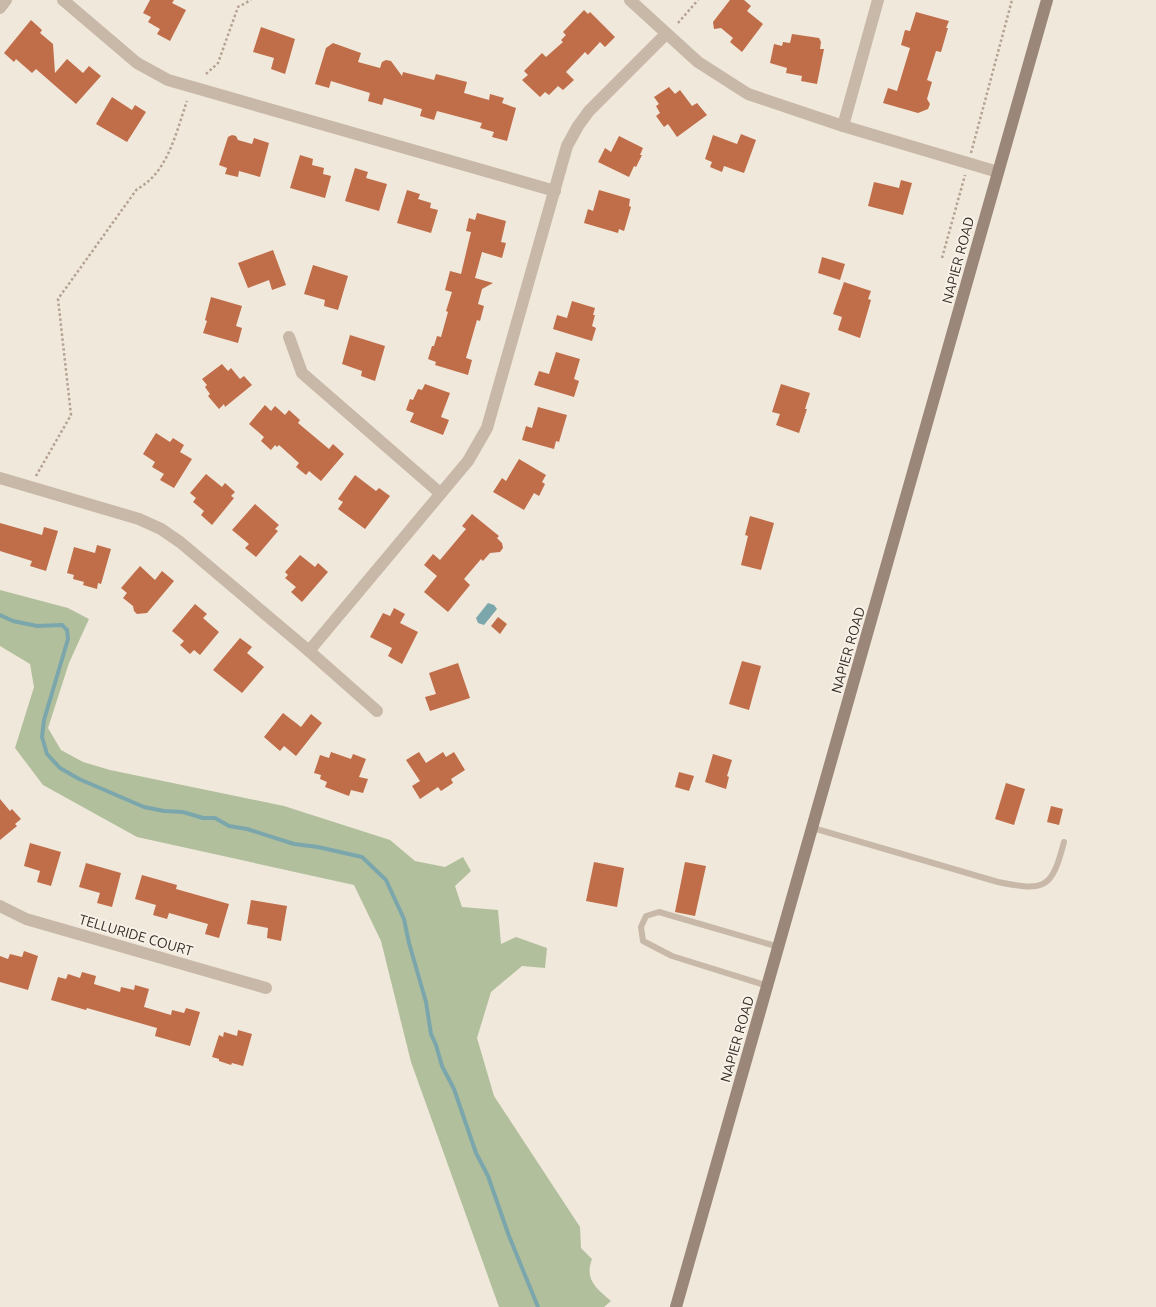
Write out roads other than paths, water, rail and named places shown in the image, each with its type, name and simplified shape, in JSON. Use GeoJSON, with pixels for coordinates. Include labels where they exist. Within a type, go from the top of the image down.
{"type":"FeatureCollection","features":[{"type":"Feature","properties":{"kind":"street"},"geometry":{"type":"LineString","coordinates":[[0,8],[6,0]]}},
{"type":"Feature","properties":{"kind":"street"},"geometry":{"type":"LineString","coordinates":[[63,0],[137,63],[168,80],[555,190]]}},
{"type":"Feature","properties":{"kind":"street"},"geometry":{"type":"LineString","coordinates":[[630,0],[698,62],[748,94],[843,126],[998,172]]}},
{"type":"Feature","properties":{"kind":"street"},"geometry":{"type":"LineString","coordinates":[[843,126],[878,0]]}},
{"type":"Feature","properties":{"kind":"street","name":"NAPIER ROAD"},"geometry":{"type":"LineString","coordinates":[[676,1307],[1047,0]]}},
{"type":"Feature","properties":{"kind":"street"},"geometry":{"type":"LineString","coordinates":[[309,650],[468,461],[487,428],[567,146],[578,126],[605,93],[666,34]]}},
{"type":"Feature","properties":{"kind":"street"},"geometry":{"type":"LineString","coordinates":[[289,337],[302,373],[440,493]]}},
{"type":"Feature","properties":{"kind":"street"},"geometry":{"type":"LineString","coordinates":[[0,478],[139,519],[162,529],[309,650],[377,711]]}},
{"type":"Feature","properties":{"kind":"street","name":"TELLURIDE COURT"},"geometry":{"type":"LineString","coordinates":[[0,906],[26,919],[266,988]]}},
{"type":"Feature","properties":{"kind":"lane"},"geometry":{"type":"LineString","coordinates":[[813,828],[998,882],[1035,887],[1045,884],[1052,878],[1064,842]]}},
{"type":"Feature","properties":{"kind":"lane"},"geometry":{"type":"LineString","coordinates":[[768,986],[672,956],[643,941],[641,927],[646,916],[659,912],[779,947]]}},
{"type":"Feature","properties":{"kind":"water"},"geometry":{"type":"Polygon","coordinates":[[[488,603],[494,605],[497,609],[484,625],[478,623],[476,618],[488,603]]]}},
{"type":"Feature","properties":{"kind":"waterway"},"geometry":{"type":"LineString","coordinates":[[0,615],[13,621],[37,626],[62,625],[67,630],[68,639],[44,720],[42,737],[47,754],[60,768],[79,779],[144,807],[183,812],[203,818],[215,818],[229,826],[247,829],[294,844],[318,847],[362,857],[386,880],[404,919],[426,1002],[431,1034],[442,1066],[454,1089],[476,1153],[488,1176],[509,1236],[538,1307]]}}]}
